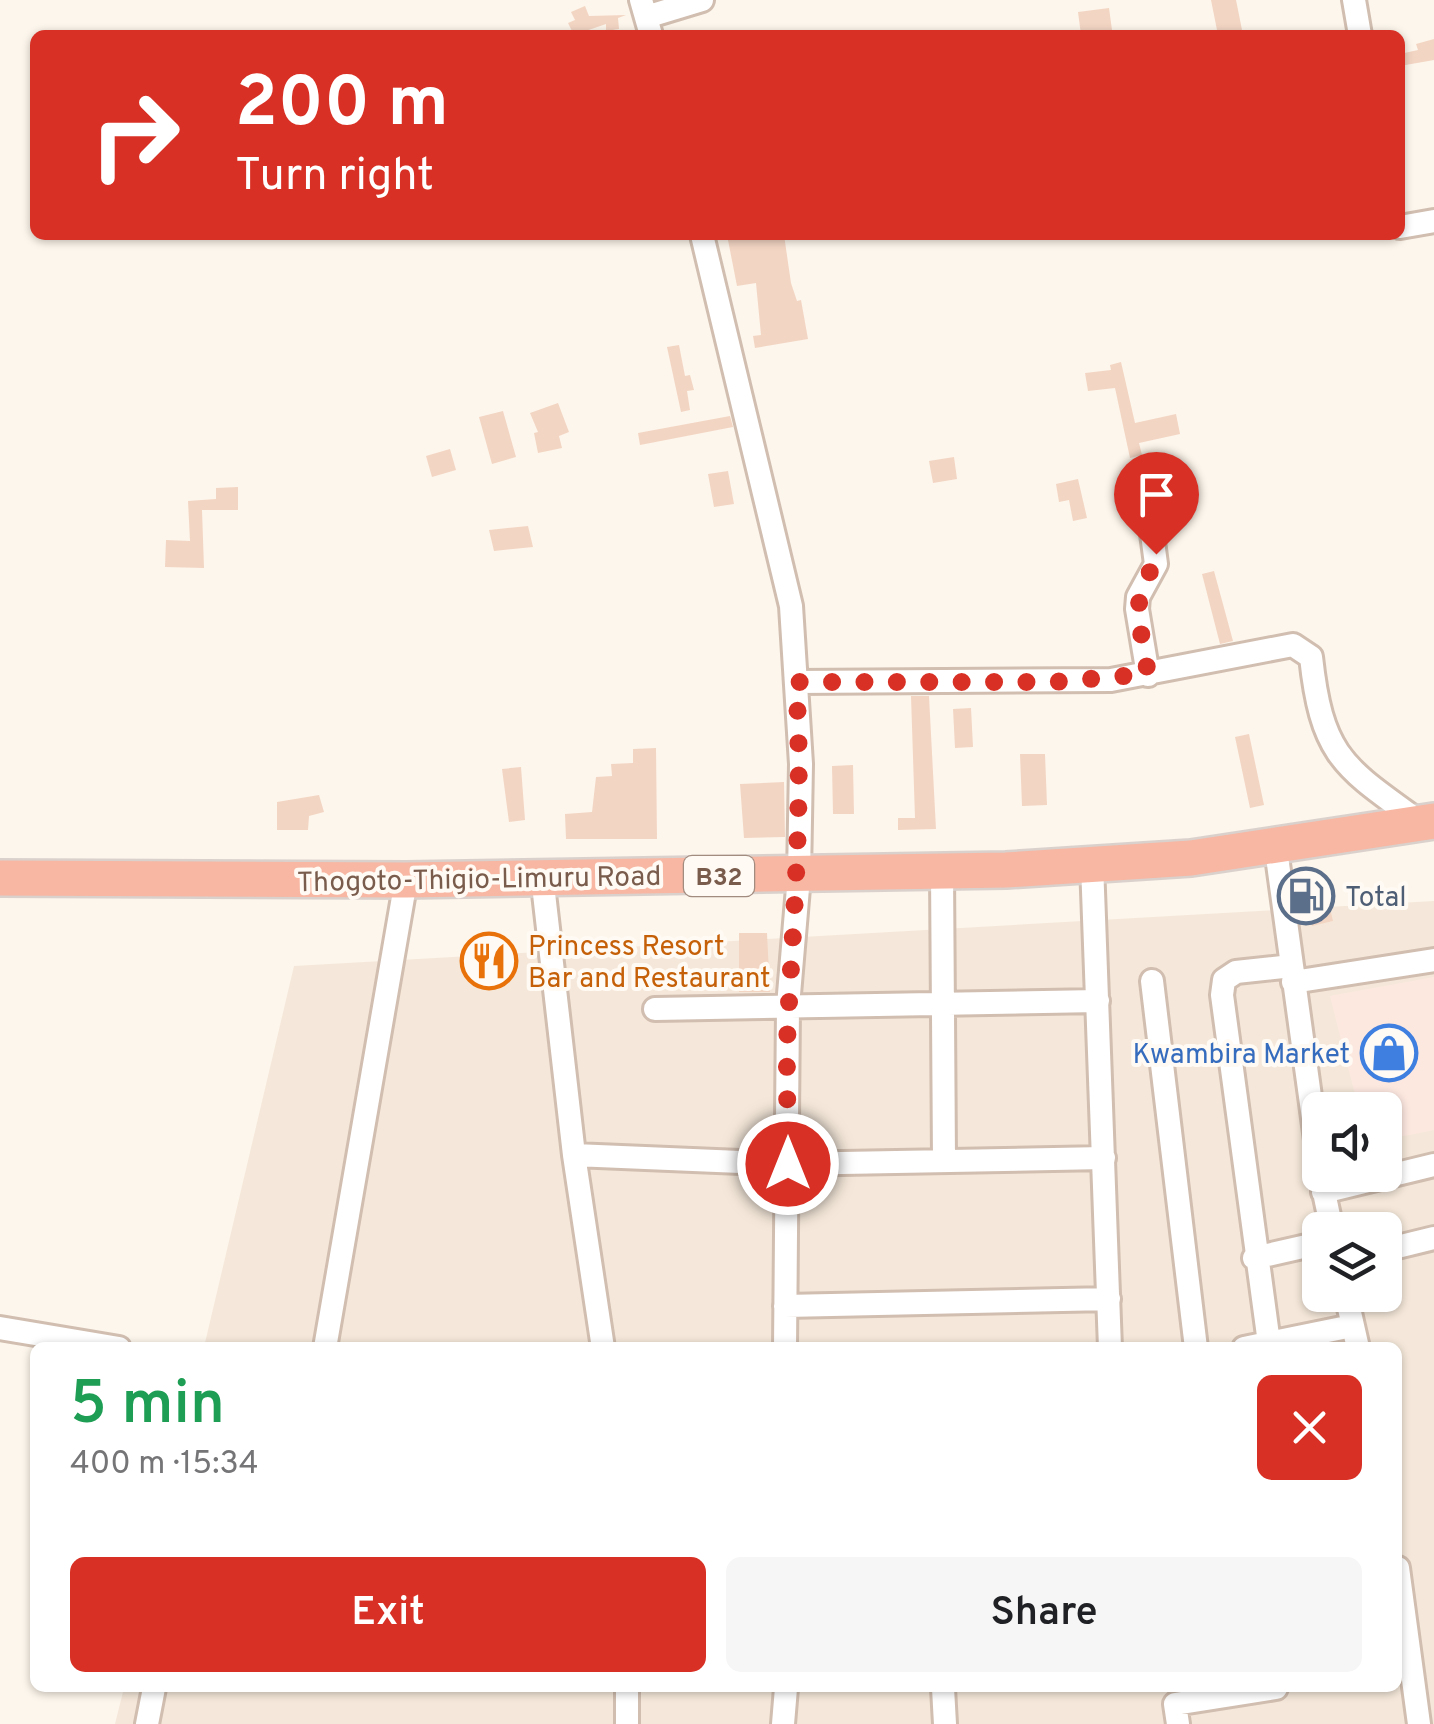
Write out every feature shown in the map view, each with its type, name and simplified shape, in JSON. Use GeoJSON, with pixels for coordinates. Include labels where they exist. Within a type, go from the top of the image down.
{"type":"FeatureCollection","features":[{"type":"Feature","properties":{"kind":"highway","name":"Thogoto-Thigio-Limuru Road"},"geometry":{"type":"LineString","coordinates":[[0,878],[406,880],[799,876],[1191,858],[1274,842],[1427,822]]}},
{"type":"Feature","properties":{"kind":"street"},"geometry":{"type":"LineString","coordinates":[[646,17],[702,0]]}},
{"type":"Feature","properties":{"kind":"street"},"geometry":{"type":"LineString","coordinates":[[1354,0],[1359,30]]}},
{"type":"Feature","properties":{"kind":"street"},"geometry":{"type":"LineString","coordinates":[[1405,227],[1434,222]]}},
{"type":"Feature","properties":{"kind":"street"},"geometry":{"type":"LineString","coordinates":[[703,240],[784,568],[796,682],[801,764],[799,876],[788,1006],[785,1342]]}},
{"type":"Feature","properties":{"kind":"street"},"geometry":{"type":"LineString","coordinates":[[1145,481],[1156,564],[1138,596],[1137,609],[1148,674]]}},
{"type":"Feature","properties":{"kind":"street"},"geometry":{"type":"LineString","coordinates":[[796,682],[1054,682],[1148,674],[1286,645],[1306,649],[1319,712],[1343,763],[1353,776],[1427,822]]}},
{"type":"Feature","properties":{"kind":"street"},"geometry":{"type":"LineString","coordinates":[[1274,842],[1310,1092]]}},
{"type":"Feature","properties":{"kind":"street"},"geometry":{"type":"LineString","coordinates":[[1092,864],[1110,1342]]}},
{"type":"Feature","properties":{"kind":"street"},"geometry":{"type":"LineString","coordinates":[[942,870],[944,1159]]}},
{"type":"Feature","properties":{"kind":"street"},"geometry":{"type":"LineString","coordinates":[[542,876],[574,1155],[602,1342]]}},
{"type":"Feature","properties":{"kind":"street"},"geometry":{"type":"LineString","coordinates":[[326,1342],[406,880]]}},
{"type":"Feature","properties":{"kind":"street"},"geometry":{"type":"LineString","coordinates":[[1268,1342],[1254,1258],[1224,980],[1236,972],[1293,974],[1434,960]]}},
{"type":"Feature","properties":{"kind":"street"},"geometry":{"type":"LineString","coordinates":[[1152,981],[1195,1342]]}},
{"type":"Feature","properties":{"kind":"street"},"geometry":{"type":"LineString","coordinates":[[655,1009],[1098,1001]]}},
{"type":"Feature","properties":{"kind":"street"},"geometry":{"type":"LineString","coordinates":[[574,1155],[788,1164],[1104,1158]]}},
{"type":"Feature","properties":{"kind":"street"},"geometry":{"type":"LineString","coordinates":[[1402,1168],[1434,1164]]}},
{"type":"Feature","properties":{"kind":"street"},"geometry":{"type":"LineString","coordinates":[[1402,1246],[1434,1238]]}},
{"type":"Feature","properties":{"kind":"street"},"geometry":{"type":"LineString","coordinates":[[1254,1258],[1302,1247]]}},
{"type":"Feature","properties":{"kind":"street"},"geometry":{"type":"LineString","coordinates":[[785,1306],[1109,1299]]}},
{"type":"Feature","properties":{"kind":"street"},"geometry":{"type":"LineString","coordinates":[[1282,1342],[1355,1337],[1350,1312]]}},
{"type":"Feature","properties":{"kind":"street"},"geometry":{"type":"LineString","coordinates":[[0,1328],[83,1342]]}},
{"type":"Feature","properties":{"kind":"street"},"geometry":{"type":"LineString","coordinates":[[1402,1633],[1404,1666],[1419,1724]]}},
{"type":"Feature","properties":{"kind":"street"},"geometry":{"type":"LineString","coordinates":[[147,1724],[153,1692]]}},
{"type":"Feature","properties":{"kind":"street"},"geometry":{"type":"LineString","coordinates":[[627,1692],[627,1724]]}},
{"type":"Feature","properties":{"kind":"street"},"geometry":{"type":"LineString","coordinates":[[783,1724],[786,1692]]}},
{"type":"Feature","properties":{"kind":"street"},"geometry":{"type":"LineString","coordinates":[[943,1692],[945,1724]]}},
{"type":"Feature","properties":{"kind":"street"},"geometry":{"type":"LineString","coordinates":[[1178,1724],[1175,1704],[1251,1692]]}},
{"type":"Feature","properties":{"kind":"shaded area"},"geometry":{"type":"Polygon","coordinates":[[[1434,901],[1434,1724],[115,1724],[123,1692],[1402,1692],[1402,1342],[205,1342],[294,966],[1434,901]]]}},
{"type":"Feature","properties":{"kind":"shaded area","name":"Kwambira Market"},"geometry":{"type":"Polygon","coordinates":[[[1434,977],[1434,1130],[1402,1137],[1402,1092],[1354,1092],[1330,996],[1434,977]]]}},
{"type":"Feature","properties":{"kind":"building"},"geometry":{"type":"Polygon","coordinates":[[[1211,0],[1236,0],[1242,30],[1217,30],[1211,0]]]}},
{"type":"Feature","properties":{"kind":"building"},"geometry":{"type":"Polygon","coordinates":[[[585,6],[589,16],[626,15],[618,18],[619,29],[606,30],[606,24],[572,30],[568,23],[575,20],[571,12],[585,6]]]}},
{"type":"Feature","properties":{"kind":"building"},"geometry":{"type":"Polygon","coordinates":[[[1109,8],[1112,30],[1080,30],[1078,12],[1109,8]]]}},
{"type":"Feature","properties":{"kind":"building"},"geometry":{"type":"Polygon","coordinates":[[[1434,39],[1434,60],[1405,65],[1405,53],[1418,50],[1416,44],[1434,39]]]}},
{"type":"Feature","properties":{"kind":"building"},"geometry":{"type":"Polygon","coordinates":[[[728,240],[785,240],[791,283],[797,301],[801,300],[808,339],[755,348],[753,336],[761,335],[756,283],[737,286],[728,240]]]}},
{"type":"Feature","properties":{"kind":"building"},"geometry":{"type":"Polygon","coordinates":[[[679,345],[685,376],[690,375],[694,390],[687,391],[690,410],[681,412],[667,347],[679,345]]]}},
{"type":"Feature","properties":{"kind":"building"},"geometry":{"type":"Polygon","coordinates":[[[1121,362],[1135,423],[1176,414],[1180,434],[1139,443],[1142,455],[1130,458],[1115,388],[1088,391],[1085,373],[1111,370],[1110,365],[1121,362]]]}},
{"type":"Feature","properties":{"kind":"building"},"geometry":{"type":"Polygon","coordinates":[[[558,403],[569,432],[559,436],[562,448],[538,453],[534,433],[538,432],[530,413],[558,403]]]}},
{"type":"Feature","properties":{"kind":"building"},"geometry":{"type":"Polygon","coordinates":[[[503,411],[516,457],[492,464],[479,417],[503,411]]]}},
{"type":"Feature","properties":{"kind":"building"},"geometry":{"type":"Polygon","coordinates":[[[730,416],[733,427],[640,445],[638,433],[730,416]]]}},
{"type":"Feature","properties":{"kind":"building"},"geometry":{"type":"Polygon","coordinates":[[[450,449],[456,470],[432,477],[426,456],[450,449]]]}},
{"type":"Feature","properties":{"kind":"building"},"geometry":{"type":"Polygon","coordinates":[[[954,457],[957,479],[933,483],[929,461],[954,457]]]}},
{"type":"Feature","properties":{"kind":"building"},"geometry":{"type":"Polygon","coordinates":[[[728,471],[734,504],[714,507],[708,474],[728,471]]]}},
{"type":"Feature","properties":{"kind":"building"},"geometry":{"type":"Polygon","coordinates":[[[1078,479],[1087,518],[1073,521],[1069,500],[1059,502],[1056,484],[1078,479]]]}},
{"type":"Feature","properties":{"kind":"building"},"geometry":{"type":"Polygon","coordinates":[[[238,487],[238,510],[202,510],[204,568],[165,567],[166,540],[190,541],[188,501],[216,499],[216,488],[238,487]]]}},
{"type":"Feature","properties":{"kind":"building"},"geometry":{"type":"Polygon","coordinates":[[[528,526],[533,547],[494,551],[489,530],[528,526]]]}},
{"type":"Feature","properties":{"kind":"building"},"geometry":{"type":"Polygon","coordinates":[[[1214,571],[1233,641],[1220,644],[1202,574],[1214,571]]]}},
{"type":"Feature","properties":{"kind":"building"},"geometry":{"type":"Polygon","coordinates":[[[911,696],[929,696],[936,829],[898,830],[898,818],[915,818],[911,696]]]}},
{"type":"Feature","properties":{"kind":"building"},"geometry":{"type":"Polygon","coordinates":[[[971,708],[973,747],[955,748],[953,709],[971,708]]]}},
{"type":"Feature","properties":{"kind":"building"},"geometry":{"type":"Polygon","coordinates":[[[1249,734],[1264,805],[1250,808],[1235,737],[1249,734]]]}},
{"type":"Feature","properties":{"kind":"building"},"geometry":{"type":"Polygon","coordinates":[[[656,748],[657,839],[566,839],[565,814],[592,812],[596,777],[612,776],[611,764],[633,763],[633,749],[656,748]]]}},
{"type":"Feature","properties":{"kind":"building"},"geometry":{"type":"Polygon","coordinates":[[[1020,754],[1045,754],[1047,805],[1022,806],[1020,754]]]}},
{"type":"Feature","properties":{"kind":"building"},"geometry":{"type":"Polygon","coordinates":[[[853,765],[854,814],[833,814],[832,766],[853,765]]]}},
{"type":"Feature","properties":{"kind":"building"},"geometry":{"type":"Polygon","coordinates":[[[521,767],[525,820],[509,822],[502,769],[521,767]]]}},
{"type":"Feature","properties":{"kind":"building"},"geometry":{"type":"Polygon","coordinates":[[[784,782],[785,837],[744,838],[740,784],[784,782]]]}},
{"type":"Feature","properties":{"kind":"building"},"geometry":{"type":"Polygon","coordinates":[[[319,795],[324,812],[309,816],[308,830],[277,830],[277,802],[319,795]]]}},
{"type":"Feature","properties":{"kind":"building"},"geometry":{"type":"Polygon","coordinates":[[[1322,874],[1333,921],[1312,926],[1302,879],[1322,874]]]}},
{"type":"Feature","properties":{"kind":"building"},"geometry":{"type":"Polygon","coordinates":[[[739,933],[767,933],[770,992],[739,992],[739,933]]]}},
{"type":"Feature","properties":{"kind":"place","name":"Total"},"geometry":{"type":"Point","coordinates":[1306,896]}},
{"type":"Feature","properties":{"kind":"place","name":"Princess Resort Bar and Restaurant"},"geometry":{"type":"Point","coordinates":[489,961]}},
{"type":"Feature","properties":{"kind":"place","name":"Kwambira Market"},"geometry":{"type":"Point","coordinates":[1389,1053]}},
{"type":"Feature","properties":{"kind":"route"},"geometry":{"type":"LineString","coordinates":[[788,1164],[788,1006],[799,876],[801,764],[796,682],[1054,682],[1148,674],[1137,609],[1138,596],[1156,564],[1156,554]]}}]}
